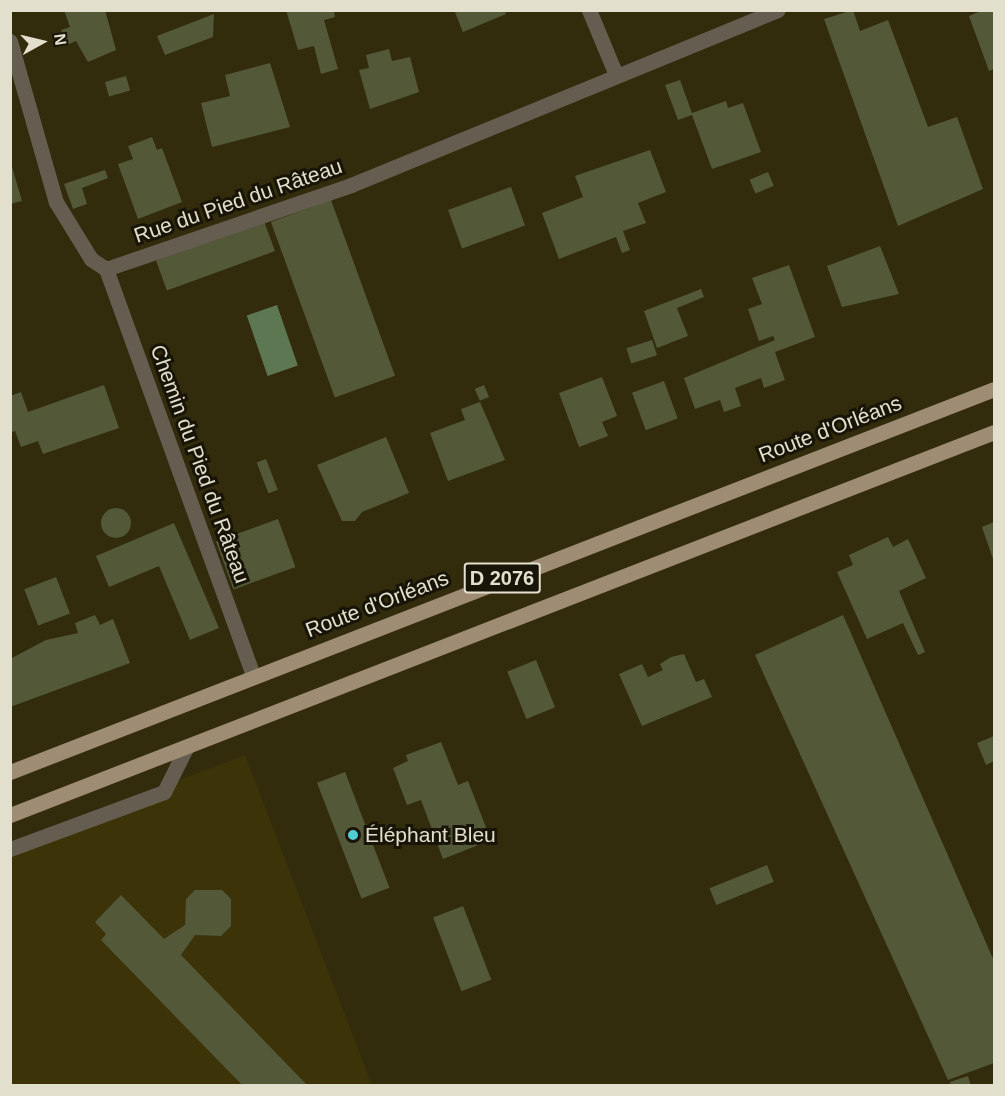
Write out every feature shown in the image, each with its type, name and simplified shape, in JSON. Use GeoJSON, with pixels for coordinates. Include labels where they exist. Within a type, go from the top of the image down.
{"type":"FeatureCollection","features":[{"type":"Feature","properties":{"kind":"main road","name":"Route d'Orléans"},"geometry":{"type":"LineString","coordinates":[[10,772],[253,675],[994,388]]}},
{"type":"Feature","properties":{"kind":"main road","name":"D 2076"},"geometry":{"type":"LineString","coordinates":[[10,815],[994,432]]}},
{"type":"Feature","properties":{"kind":"street"},"geometry":{"type":"LineString","coordinates":[[589,10],[616,75]]}},
{"type":"Feature","properties":{"kind":"street","name":"Rue du Pied du Râteau"},"geometry":{"type":"LineString","coordinates":[[106,268],[351,184],[777,10]]}},
{"type":"Feature","properties":{"kind":"street"},"geometry":{"type":"LineString","coordinates":[[10,41],[57,202],[91,260],[106,268]]}},
{"type":"Feature","properties":{"kind":"street","name":"Chemin du Pied du Râteau"},"geometry":{"type":"LineString","coordinates":[[106,268],[253,675]]}},
{"type":"Feature","properties":{"kind":"street"},"geometry":{"type":"LineString","coordinates":[[10,849],[164,792],[187,746]]}},
{"type":"Feature","properties":{"kind":"shaded area"},"geometry":{"type":"Polygon","coordinates":[[[277,305],[298,366],[268,376],[247,315],[277,305]]]}},
{"type":"Feature","properties":{"kind":"shaded area"},"geometry":{"type":"Polygon","coordinates":[[[245,755],[372,1085],[11,1086],[11,844],[245,755]]]}},
{"type":"Feature","properties":{"kind":"building"},"geometry":{"type":"Polygon","coordinates":[[[64,10],[105,10],[116,50],[88,62],[76,41],[67,45],[61,30],[70,27],[64,10]]]}},
{"type":"Feature","properties":{"kind":"building"},"geometry":{"type":"Polygon","coordinates":[[[286,10],[334,10],[335,17],[324,20],[338,69],[321,74],[314,46],[298,50],[286,10]]]}},
{"type":"Feature","properties":{"kind":"building"},"geometry":{"type":"Polygon","coordinates":[[[454,10],[504,10],[506,14],[463,32],[454,10]]]}},
{"type":"Feature","properties":{"kind":"building"},"geometry":{"type":"Polygon","coordinates":[[[853,10],[860,31],[888,20],[928,127],[957,117],[983,189],[898,226],[824,19],[853,10]]]}},
{"type":"Feature","properties":{"kind":"building"},"geometry":{"type":"Polygon","coordinates":[[[983,10],[994,10],[994,69],[989,71],[969,16],[983,10]]]}},
{"type":"Feature","properties":{"kind":"building"},"geometry":{"type":"Polygon","coordinates":[[[214,14],[213,37],[165,55],[157,36],[214,14]]]}},
{"type":"Feature","properties":{"kind":"building"},"geometry":{"type":"Polygon","coordinates":[[[389,49],[392,61],[410,57],[419,92],[370,109],[359,70],[369,68],[366,55],[389,49]]]}},
{"type":"Feature","properties":{"kind":"building"},"geometry":{"type":"Polygon","coordinates":[[[270,63],[290,127],[212,147],[201,103],[230,96],[225,75],[270,63]]]}},
{"type":"Feature","properties":{"kind":"building"},"geometry":{"type":"Polygon","coordinates":[[[126,76],[130,90],[109,96],[105,82],[126,76]]]}},
{"type":"Feature","properties":{"kind":"building"},"geometry":{"type":"Polygon","coordinates":[[[680,80],[692,113],[726,101],[728,108],[743,103],[761,152],[712,169],[692,115],[678,120],[665,85],[680,80]]]}},
{"type":"Feature","properties":{"kind":"building"},"geometry":{"type":"Polygon","coordinates":[[[152,137],[157,150],[162,148],[182,202],[138,219],[118,164],[133,159],[128,146],[152,137]]]}},
{"type":"Feature","properties":{"kind":"building"},"geometry":{"type":"Polygon","coordinates":[[[650,150],[666,192],[638,203],[646,223],[623,231],[630,250],[622,253],[616,237],[559,259],[542,213],[583,197],[575,176],[650,150]]]}},
{"type":"Feature","properties":{"kind":"building"},"geometry":{"type":"Polygon","coordinates":[[[10,160],[22,201],[10,204],[10,160]]]}},
{"type":"Feature","properties":{"kind":"building"},"geometry":{"type":"Polygon","coordinates":[[[105,170],[108,178],[82,188],[87,204],[73,209],[64,184],[105,170]]]}},
{"type":"Feature","properties":{"kind":"building"},"geometry":{"type":"Polygon","coordinates":[[[768,172],[774,186],[755,194],[750,180],[768,172]]]}},
{"type":"Feature","properties":{"kind":"building"},"geometry":{"type":"Polygon","coordinates":[[[511,187],[525,226],[462,248],[448,210],[511,187]]]}},
{"type":"Feature","properties":{"kind":"building"},"geometry":{"type":"Polygon","coordinates":[[[331,200],[395,376],[335,398],[271,222],[331,200]]]}},
{"type":"Feature","properties":{"kind":"building"},"geometry":{"type":"Polygon","coordinates":[[[264,221],[275,251],[167,290],[156,260],[264,221]]]}},
{"type":"Feature","properties":{"kind":"building"},"geometry":{"type":"Polygon","coordinates":[[[880,246],[899,294],[842,307],[827,266],[880,246]]]}},
{"type":"Feature","properties":{"kind":"building"},"geometry":{"type":"Polygon","coordinates":[[[789,265],[815,337],[775,352],[785,380],[764,388],[761,378],[735,388],[741,406],[724,412],[720,400],[695,409],[684,378],[775,340],[773,336],[759,341],[748,309],[762,304],[752,278],[789,265]]]}},
{"type":"Feature","properties":{"kind":"building"},"geometry":{"type":"Polygon","coordinates":[[[701,289],[704,297],[677,308],[688,336],[657,348],[644,311],[701,289]]]}},
{"type":"Feature","properties":{"kind":"building"},"geometry":{"type":"Polygon","coordinates":[[[652,340],[657,355],[631,364],[626,348],[652,340]]]}},
{"type":"Feature","properties":{"kind":"building"},"geometry":{"type":"Polygon","coordinates":[[[602,377],[617,416],[602,422],[608,436],[579,447],[559,393],[602,377]]]}},
{"type":"Feature","properties":{"kind":"building"},"geometry":{"type":"Polygon","coordinates":[[[664,381],[678,419],[646,430],[632,393],[664,381]]]}},
{"type":"Feature","properties":{"kind":"building"},"geometry":{"type":"Polygon","coordinates":[[[104,385],[119,428],[43,454],[38,441],[21,447],[15,431],[10,433],[10,396],[21,392],[28,412],[104,385]]]}},
{"type":"Feature","properties":{"kind":"building"},"geometry":{"type":"Polygon","coordinates":[[[484,385],[489,397],[480,401],[475,389],[484,385]]]}},
{"type":"Feature","properties":{"kind":"building"},"geometry":{"type":"Polygon","coordinates":[[[480,402],[505,460],[448,481],[430,433],[465,420],[461,409],[480,402]]]}},
{"type":"Feature","properties":{"kind":"building"},"geometry":{"type":"Polygon","coordinates":[[[386,437],[409,493],[362,512],[355,521],[342,521],[317,465],[386,437]]]}},
{"type":"Feature","properties":{"kind":"building"},"geometry":{"type":"Polygon","coordinates":[[[266,459],[278,490],[268,493],[257,463],[266,459]]]}},
{"type":"Feature","properties":{"kind":"building"},"geometry":{"type":"Polygon","coordinates":[[[116,508],[127,512],[131,523],[127,534],[116,538],[105,534],[101,523],[105,512],[116,508]]]}},
{"type":"Feature","properties":{"kind":"building"},"geometry":{"type":"Polygon","coordinates":[[[278,519],[295,567],[233,589],[216,542],[278,519]]]}},
{"type":"Feature","properties":{"kind":"building"},"geometry":{"type":"Polygon","coordinates":[[[994,522],[994,562],[982,527],[994,522]]]}},
{"type":"Feature","properties":{"kind":"building"},"geometry":{"type":"Polygon","coordinates":[[[174,523],[219,628],[190,640],[159,566],[109,587],[96,556],[174,523]]]}},
{"type":"Feature","properties":{"kind":"building"},"geometry":{"type":"Polygon","coordinates":[[[888,537],[893,547],[908,539],[926,578],[899,591],[925,652],[918,655],[903,623],[867,639],[837,572],[853,565],[849,555],[888,537]]]}},
{"type":"Feature","properties":{"kind":"building"},"geometry":{"type":"Polygon","coordinates":[[[56,577],[70,613],[38,626],[24,589],[56,577]]]}},
{"type":"Feature","properties":{"kind":"building"},"geometry":{"type":"Polygon","coordinates":[[[95,615],[100,625],[113,619],[130,663],[10,707],[10,659],[46,640],[78,633],[75,623],[95,615]]]}},
{"type":"Feature","properties":{"kind":"building"},"geometry":{"type":"Polygon","coordinates":[[[843,615],[994,961],[994,1063],[948,1080],[755,655],[843,615]]]}},
{"type":"Feature","properties":{"kind":"building"},"geometry":{"type":"Polygon","coordinates":[[[684,654],[696,682],[704,679],[712,697],[642,726],[619,674],[642,664],[648,677],[663,670],[660,664],[671,657],[684,654]]]}},
{"type":"Feature","properties":{"kind":"building"},"geometry":{"type":"Polygon","coordinates":[[[536,660],[555,707],[526,719],[507,672],[536,660]]]}},
{"type":"Feature","properties":{"kind":"building"},"geometry":{"type":"Polygon","coordinates":[[[994,736],[994,761],[986,765],[977,743],[994,736]]]}},
{"type":"Feature","properties":{"kind":"building"},"geometry":{"type":"Polygon","coordinates":[[[441,742],[458,785],[468,781],[491,840],[443,859],[421,800],[407,805],[393,768],[408,761],[406,755],[441,742]]]}},
{"type":"Feature","properties":{"kind":"building"},"geometry":{"type":"Polygon","coordinates":[[[345,772],[389,888],[361,899],[317,783],[345,772]]]}},
{"type":"Feature","properties":{"kind":"building"},"geometry":{"type":"Polygon","coordinates":[[[767,865],[774,882],[716,905],[710,888],[767,865]]]}},
{"type":"Feature","properties":{"kind":"building"},"geometry":{"type":"Polygon","coordinates":[[[195,890],[222,890],[231,899],[231,926],[221,936],[195,935],[181,955],[308,1086],[243,1086],[101,940],[106,934],[95,922],[121,895],[164,939],[185,925],[186,899],[195,890]]]}},
{"type":"Feature","properties":{"kind":"building"},"geometry":{"type":"Polygon","coordinates":[[[463,906],[491,980],[461,991],[433,917],[463,906]]]}},
{"type":"Feature","properties":{"kind":"building"},"geometry":{"type":"Polygon","coordinates":[[[968,1076],[971,1086],[951,1086],[950,1082],[968,1076]]]}},
{"type":"Feature","properties":{"kind":"place","name":"Éléphant Bleu"},"geometry":{"type":"Point","coordinates":[353,835]}}]}
